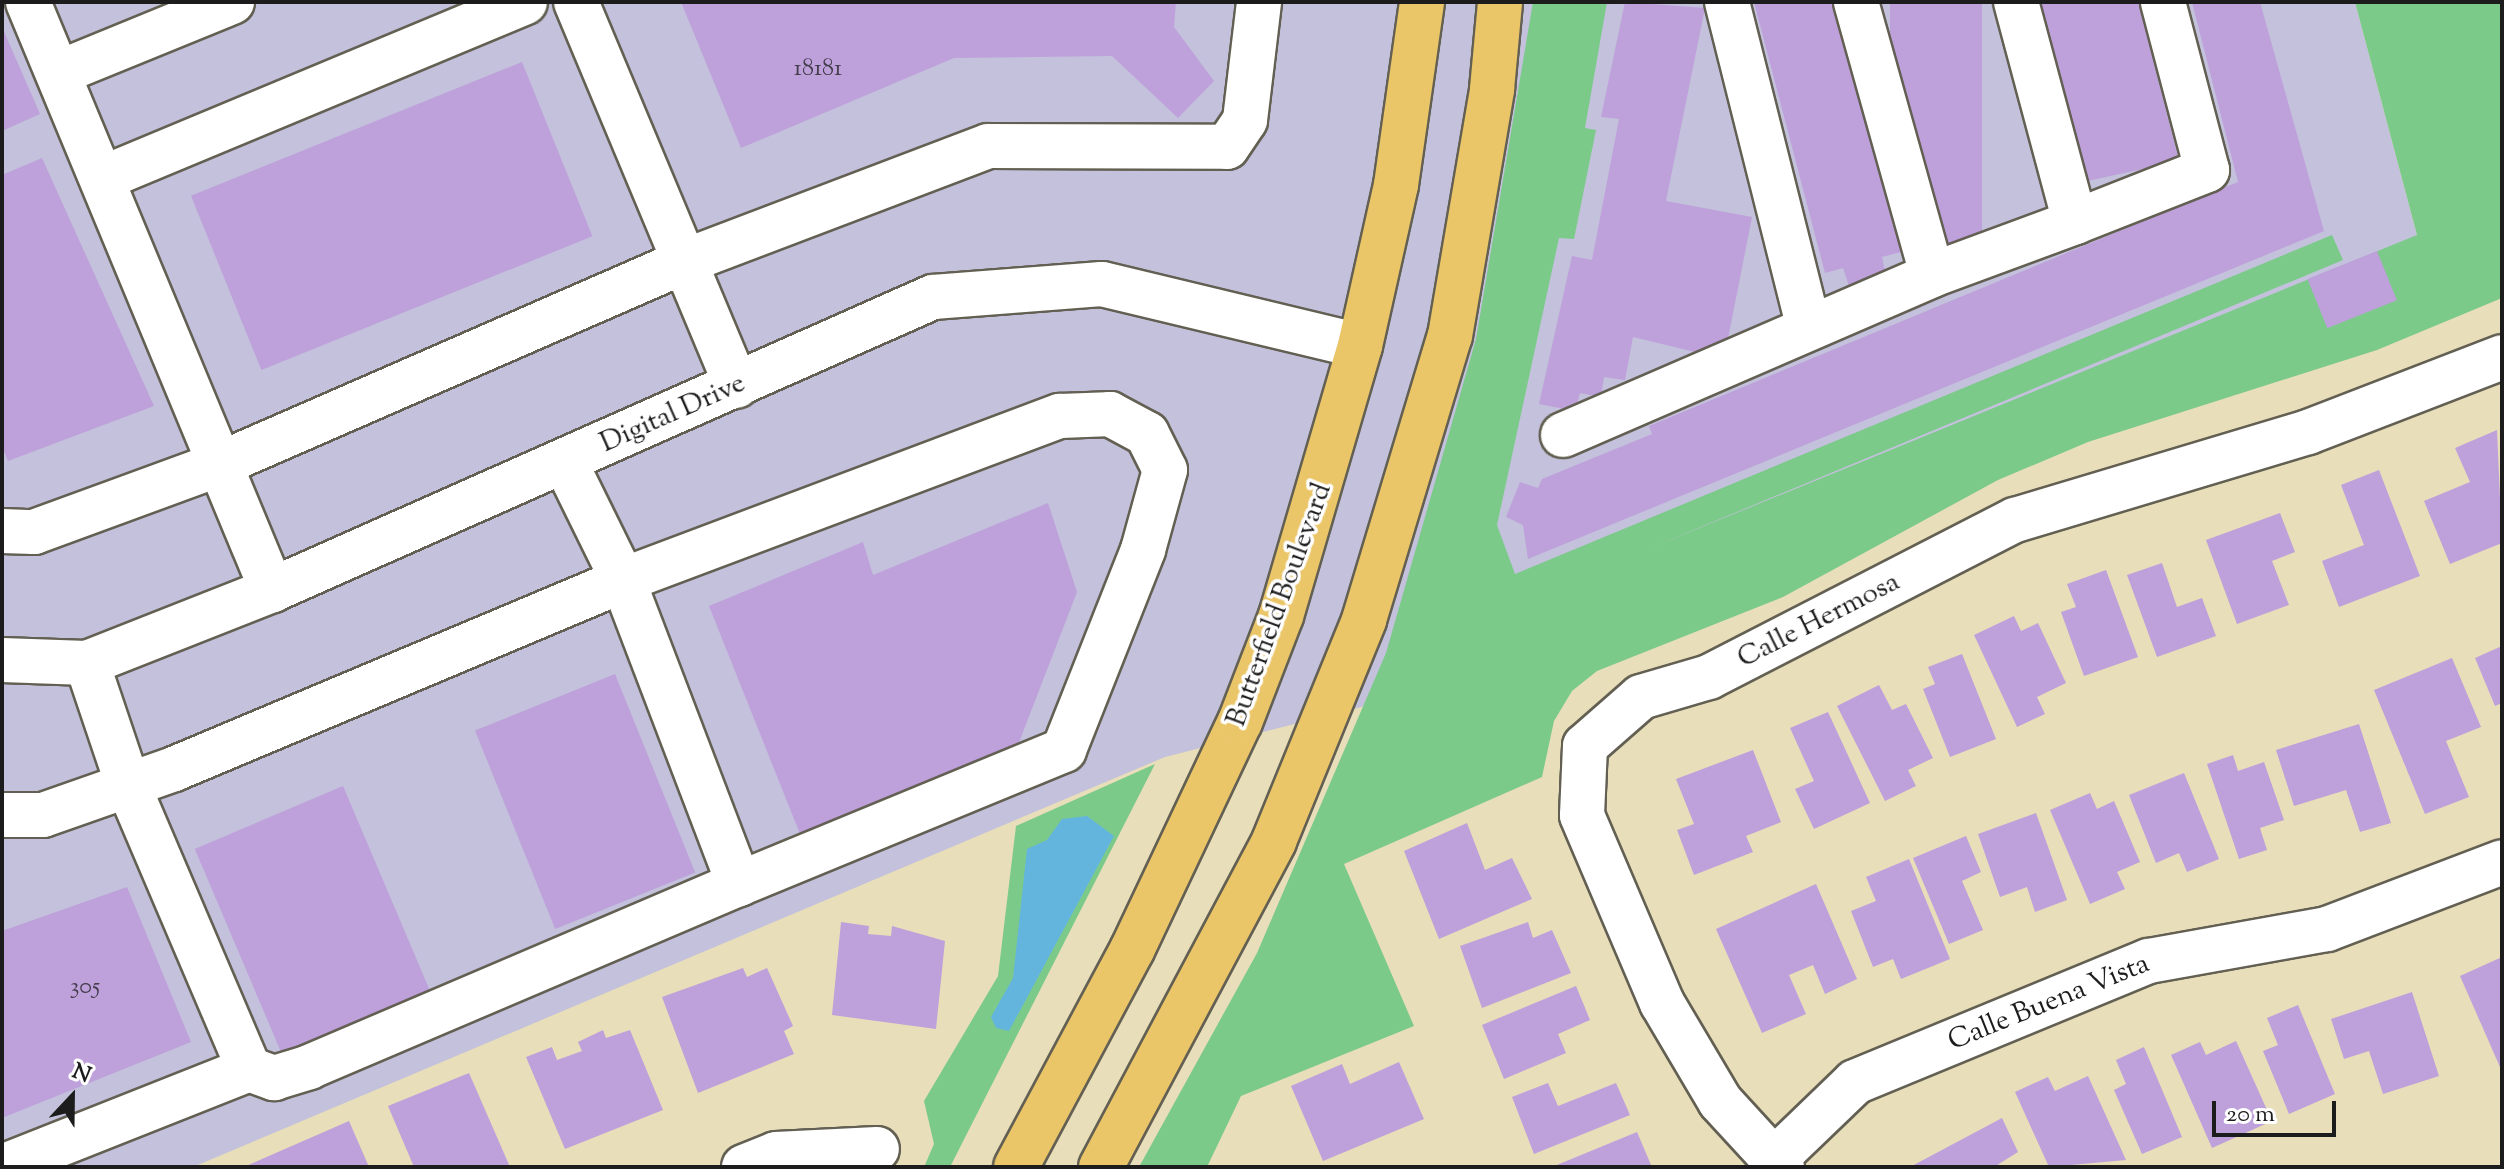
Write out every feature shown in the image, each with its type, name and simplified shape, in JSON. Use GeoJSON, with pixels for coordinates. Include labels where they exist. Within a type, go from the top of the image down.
{"type":"FeatureCollection","features":[{"type":"Feature","properties":{"kind":"main road","name":"Butterfield Boulevard"},"geometry":{"type":"LineString","coordinates":[[1016,1167],[1132,950],[1240,722],[1322,494],[1360,346],[1396,185],[1422,2]]}},
{"type":"Feature","properties":{"kind":"main road"},"geometry":{"type":"LineString","coordinates":[[1101,1167],[1274,841],[1364,620],[1450,336],[1492,89],[1500,2]]}},
{"type":"Feature","properties":{"kind":"street"},"geometry":{"type":"LineString","coordinates":[[28,2],[272,590]]}},
{"type":"Feature","properties":{"kind":"street"},"geometry":{"type":"LineString","coordinates":[[58,73],[232,2]]}},
{"type":"Feature","properties":{"kind":"street"},"geometry":{"type":"LineString","coordinates":[[103,178],[525,2]]}},
{"type":"Feature","properties":{"kind":"street"},"geometry":{"type":"LineString","coordinates":[[576,2],[737,386]]}},
{"type":"Feature","properties":{"kind":"street"},"geometry":{"type":"LineString","coordinates":[[2,531],[34,532],[220,464],[683,262],[988,146],[1227,147],[1245,120],[1259,2]]}},
{"type":"Feature","properties":{"kind":"street"},"geometry":{"type":"LineString","coordinates":[[1727,2],[1809,328]]}},
{"type":"Feature","properties":{"kind":"street"},"geometry":{"type":"LineString","coordinates":[[1856,2],[1932,275]]}},
{"type":"Feature","properties":{"kind":"street"},"geometry":{"type":"LineString","coordinates":[[2016,2],[2075,222]]}},
{"type":"Feature","properties":{"kind":"street"},"geometry":{"type":"LineString","coordinates":[[1563,435],[1932,275],[2207,170],[2163,2]]}},
{"type":"Feature","properties":{"kind":"street","name":"Digital Drive"},"geometry":{"type":"LineString","coordinates":[[2,660],[87,663],[272,590],[933,297],[1020,287],[1102,284],[1360,346]]}},
{"type":"Feature","properties":{"kind":"street","name":"Calle Hermosa"},"geometry":{"type":"LineString","coordinates":[[1778,1163],[1720,1101],[1662,1003],[1582,815],[1585,746],[1641,697],[1709,677],[2015,520],[2308,432],[2502,357]]}},
{"type":"Feature","properties":{"kind":"street"},"geometry":{"type":"LineString","coordinates":[[2,815],[43,815],[128,785],[623,580],[1060,416],[1110,414],[1147,434],[1165,470],[1143,550],[1064,750],[309,1067],[274,1078],[249,1069],[2,1167]]}},
{"type":"Feature","properties":{"kind":"street"},"geometry":{"type":"LineString","coordinates":[[565,462],[623,580],[739,884]]}},
{"type":"Feature","properties":{"kind":"street"},"geometry":{"type":"LineString","coordinates":[[87,663],[128,785],[249,1069]]}},
{"type":"Feature","properties":{"kind":"street","name":"Calle Buena Vista"},"geometry":{"type":"LineString","coordinates":[[1778,1163],[1855,1082],[2149,961],[2327,929],[2502,862]]}},
{"type":"Feature","properties":{"kind":"street"},"geometry":{"type":"LineString","coordinates":[[744,1167],[776,1154],[877,1149]]}},
{"type":"Feature","properties":{"kind":"shaded area"},"geometry":{"type":"Polygon","coordinates":[[[2,2],[2355,2],[2426,269],[1397,698],[1165,757],[193,1167],[2,1167],[2,2]]]}},
{"type":"Feature","properties":{"kind":"green space"},"geometry":{"type":"Polygon","coordinates":[[[1533,2],[1607,2],[1585,128],[1596,130],[1574,239],[1559,238],[1497,525],[1515,574],[2332,235],[2343,260],[1648,549],[2417,235],[2355,2],[2502,2],[2502,298],[2377,350],[2088,442],[1998,480],[1783,597],[1597,671],[1572,691],[1554,721],[1542,777],[1344,864],[1414,1026],[1241,1096],[1207,1167],[1139,1167],[1257,953],[1386,653],[1476,339],[1533,2]]]}},
{"type":"Feature","properties":{"kind":"green space"},"geometry":{"type":"Polygon","coordinates":[[[1155,764],[950,1167],[924,1167],[934,1144],[924,1101],[998,976],[1016,826],[1155,764]]]}},
{"type":"Feature","properties":{"kind":"water"},"geometry":{"type":"Polygon","coordinates":[[[1087,816],[1114,836],[1009,1031],[996,1028],[991,1017],[1013,978],[1027,849],[1047,840],[1062,819],[1087,816]]]}},
{"type":"Feature","properties":{"kind":"building"},"geometry":{"type":"Polygon","coordinates":[[[681,2],[1176,2],[1174,27],[1214,81],[1178,118],[1112,56],[954,58],[741,148],[681,2]]]}},
{"type":"Feature","properties":{"kind":"building"},"geometry":{"type":"Polygon","coordinates":[[[1625,2],[1705,8],[1666,201],[1752,217],[1724,359],[1633,337],[1625,380],[1604,377],[1601,397],[1580,393],[1575,411],[1539,404],[1572,256],[1592,260],[1619,119],[1601,117],[1625,2]]]}},
{"type":"Feature","properties":{"kind":"building"},"geometry":{"type":"Polygon","coordinates":[[[1754,2],[1835,2],[1901,252],[1882,257],[1886,276],[1849,286],[1843,268],[1825,273],[1754,2]]]}},
{"type":"Feature","properties":{"kind":"building"},"geometry":{"type":"Polygon","coordinates":[[[1890,2],[1982,2],[1982,246],[1890,246],[1890,2]]]}},
{"type":"Feature","properties":{"kind":"building"},"geometry":{"type":"Polygon","coordinates":[[[2037,2],[2138,2],[2179,161],[2083,182],[2037,2]]]}},
{"type":"Feature","properties":{"kind":"building"},"geometry":{"type":"Polygon","coordinates":[[[2192,2],[2260,2],[2324,231],[1528,559],[1523,525],[1506,517],[1520,482],[1538,488],[1542,479],[1652,434],[1649,426],[2238,182],[2192,2]]]}},
{"type":"Feature","properties":{"kind":"building"},"geometry":{"type":"Polygon","coordinates":[[[2,27],[40,114],[2,131],[2,27]]]}},
{"type":"Feature","properties":{"kind":"building"},"geometry":{"type":"Polygon","coordinates":[[[522,62],[592,236],[261,370],[191,196],[522,62]]]}},
{"type":"Feature","properties":{"kind":"building"},"geometry":{"type":"Polygon","coordinates":[[[42,158],[154,406],[8,461],[2,446],[2,175],[42,158]]]}},
{"type":"Feature","properties":{"kind":"building"},"geometry":{"type":"Polygon","coordinates":[[[2377,251],[2397,300],[2327,328],[2307,279],[2377,251]]]}},
{"type":"Feature","properties":{"kind":"building"},"geometry":{"type":"Polygon","coordinates":[[[2497,430],[2502,543],[2450,564],[2424,501],[2470,482],[2455,448],[2497,430]]]}},
{"type":"Feature","properties":{"kind":"building"},"geometry":{"type":"Polygon","coordinates":[[[2379,470],[2420,576],[2339,607],[2322,561],[2364,545],[2341,485],[2379,470]]]}},
{"type":"Feature","properties":{"kind":"building"},"geometry":{"type":"Polygon","coordinates":[[[1048,503],[1077,592],[1018,745],[804,844],[709,606],[863,542],[873,575],[1048,503]]]}},
{"type":"Feature","properties":{"kind":"building"},"geometry":{"type":"Polygon","coordinates":[[[2280,513],[2295,552],[2272,561],[2289,605],[2237,624],[2206,540],[2280,513]]]}},
{"type":"Feature","properties":{"kind":"building"},"geometry":{"type":"Polygon","coordinates":[[[2162,563],[2177,607],[2202,598],[2216,636],[2157,657],[2127,575],[2162,563]]]}},
{"type":"Feature","properties":{"kind":"building"},"geometry":{"type":"Polygon","coordinates":[[[2106,570],[2138,657],[2084,676],[2061,612],[2076,607],[2067,584],[2106,570]]]}},
{"type":"Feature","properties":{"kind":"building"},"geometry":{"type":"Polygon","coordinates":[[[2014,616],[2021,631],[2038,623],[2066,683],[2037,697],[2045,714],[2017,727],[1974,635],[2014,616]]]}},
{"type":"Feature","properties":{"kind":"building"},"geometry":{"type":"Polygon","coordinates":[[[2502,646],[2502,703],[2495,706],[2475,658],[2502,646]]]}},
{"type":"Feature","properties":{"kind":"building"},"geometry":{"type":"Polygon","coordinates":[[[1962,654],[1996,739],[1950,757],[1923,689],[1935,684],[1928,667],[1962,654]]]}},
{"type":"Feature","properties":{"kind":"building"},"geometry":{"type":"Polygon","coordinates":[[[2452,658],[2481,727],[2446,741],[2469,797],[2425,814],[2374,690],[2452,658]]]}},
{"type":"Feature","properties":{"kind":"building"},"geometry":{"type":"Polygon","coordinates":[[[615,674],[695,872],[555,929],[475,731],[615,674]]]}},
{"type":"Feature","properties":{"kind":"building"},"geometry":{"type":"Polygon","coordinates":[[[1879,685],[1892,710],[1906,704],[1933,758],[1908,770],[1916,786],[1885,801],[1837,706],[1879,685]]]}},
{"type":"Feature","properties":{"kind":"building"},"geometry":{"type":"Polygon","coordinates":[[[1828,712],[1870,803],[1814,829],[1795,789],[1814,781],[1790,728],[1828,712]]]}},
{"type":"Feature","properties":{"kind":"building"},"geometry":{"type":"Polygon","coordinates":[[[2359,724],[2391,823],[2360,832],[2346,790],[2294,806],[2276,750],[2359,724]]]}},
{"type":"Feature","properties":{"kind":"building"},"geometry":{"type":"Polygon","coordinates":[[[1753,750],[1781,822],[1746,836],[1753,852],[1694,875],[1677,830],[1694,824],[1676,779],[1753,750]]]}},
{"type":"Feature","properties":{"kind":"building"},"geometry":{"type":"Polygon","coordinates":[[[2233,755],[2238,771],[2264,762],[2284,820],[2260,828],[2267,850],[2239,859],[2207,764],[2233,755]]]}},
{"type":"Feature","properties":{"kind":"building"},"geometry":{"type":"Polygon","coordinates":[[[2184,773],[2219,859],[2187,872],[2179,853],[2156,863],[2129,795],[2184,773]]]}},
{"type":"Feature","properties":{"kind":"building"},"geometry":{"type":"Polygon","coordinates":[[[343,786],[432,997],[284,1060],[195,849],[343,786]]]}},
{"type":"Feature","properties":{"kind":"building"},"geometry":{"type":"Polygon","coordinates":[[[2090,793],[2097,809],[2114,801],[2140,862],[2117,872],[2125,889],[2090,904],[2050,810],[2090,793]]]}},
{"type":"Feature","properties":{"kind":"building"},"geometry":{"type":"Polygon","coordinates":[[[2036,813],[2067,900],[2035,912],[2027,887],[2000,897],[1978,834],[2036,813]]]}},
{"type":"Feature","properties":{"kind":"building"},"geometry":{"type":"Polygon","coordinates":[[[1467,823],[1485,870],[1512,858],[1532,899],[1439,939],[1404,851],[1467,823]]]}},
{"type":"Feature","properties":{"kind":"building"},"geometry":{"type":"Polygon","coordinates":[[[1966,836],[1981,872],[1962,881],[1983,930],[1949,944],[1913,858],[1966,836]]]}},
{"type":"Feature","properties":{"kind":"building"},"geometry":{"type":"Polygon","coordinates":[[[1909,859],[1950,959],[1901,979],[1893,959],[1873,967],[1851,911],[1876,901],[1866,877],[1909,859]]]}},
{"type":"Feature","properties":{"kind":"building"},"geometry":{"type":"Polygon","coordinates":[[[1816,884],[1857,979],[1825,994],[1813,965],[1789,975],[1806,1014],[1762,1033],[1716,929],[1816,884]]]}},
{"type":"Feature","properties":{"kind":"building"},"geometry":{"type":"Polygon","coordinates":[[[127,887],[191,1042],[2,1118],[2,931],[127,887]]]}},
{"type":"Feature","properties":{"kind":"building"},"geometry":{"type":"Polygon","coordinates":[[[841,922],[869,926],[868,934],[891,936],[892,926],[945,941],[936,1029],[832,1015],[841,922]]]}},
{"type":"Feature","properties":{"kind":"building"},"geometry":{"type":"Polygon","coordinates":[[[1528,922],[1533,938],[1552,930],[1571,973],[1482,1008],[1460,946],[1528,922]]]}},
{"type":"Feature","properties":{"kind":"building"},"geometry":{"type":"Polygon","coordinates":[[[2502,957],[2502,1066],[2500,1067],[2460,976],[2502,957]]]}},
{"type":"Feature","properties":{"kind":"building"},"geometry":{"type":"Polygon","coordinates":[[[743,968],[747,977],[767,968],[793,1026],[784,1031],[794,1054],[698,1093],[662,997],[743,968]]]}},
{"type":"Feature","properties":{"kind":"building"},"geometry":{"type":"Polygon","coordinates":[[[1576,986],[1590,1020],[1558,1034],[1566,1053],[1504,1079],[1482,1025],[1576,986]]]}},
{"type":"Feature","properties":{"kind":"building"},"geometry":{"type":"Polygon","coordinates":[[[2412,992],[2439,1076],[2383,1094],[2369,1051],[2344,1059],[2331,1019],[2412,992]]]}},
{"type":"Feature","properties":{"kind":"building"},"geometry":{"type":"Polygon","coordinates":[[[2298,1005],[2335,1094],[2289,1114],[2263,1051],[2278,1045],[2267,1018],[2298,1005]]]}},
{"type":"Feature","properties":{"kind":"building"},"geometry":{"type":"Polygon","coordinates":[[[603,1030],[606,1038],[630,1030],[663,1110],[565,1149],[526,1057],[552,1047],[557,1060],[582,1051],[578,1042],[603,1030]]]}},
{"type":"Feature","properties":{"kind":"building"},"geometry":{"type":"Polygon","coordinates":[[[2236,1041],[2272,1121],[2212,1148],[2171,1055],[2200,1042],[2206,1055],[2236,1041]]]}},
{"type":"Feature","properties":{"kind":"building"},"geometry":{"type":"Polygon","coordinates":[[[2144,1047],[2182,1137],[2142,1154],[2114,1090],[2126,1084],[2116,1060],[2144,1047]]]}},
{"type":"Feature","properties":{"kind":"building"},"geometry":{"type":"Polygon","coordinates":[[[1399,1062],[1424,1119],[1323,1161],[1291,1086],[1342,1064],[1350,1084],[1399,1062]]]}},
{"type":"Feature","properties":{"kind":"building"},"geometry":{"type":"Polygon","coordinates":[[[469,1073],[510,1167],[414,1167],[388,1106],[469,1073]]]}},
{"type":"Feature","properties":{"kind":"building"},"geometry":{"type":"Polygon","coordinates":[[[2088,1076],[2126,1160],[2049,1167],[2015,1092],[2048,1077],[2055,1091],[2088,1076]]]}},
{"type":"Feature","properties":{"kind":"building"},"geometry":{"type":"Polygon","coordinates":[[[1548,1083],[1558,1106],[1616,1083],[1630,1115],[1534,1154],[1512,1097],[1548,1083]]]}},
{"type":"Feature","properties":{"kind":"building"},"geometry":{"type":"Polygon","coordinates":[[[2002,1118],[2018,1152],[1994,1167],[1910,1167],[2002,1118]]]}},
{"type":"Feature","properties":{"kind":"building"},"geometry":{"type":"Polygon","coordinates":[[[349,1121],[369,1167],[244,1167],[349,1121]]]}},
{"type":"Feature","properties":{"kind":"building"},"geometry":{"type":"Polygon","coordinates":[[[1637,1132],[1651,1165],[1552,1167],[1637,1132]]]}}]}
